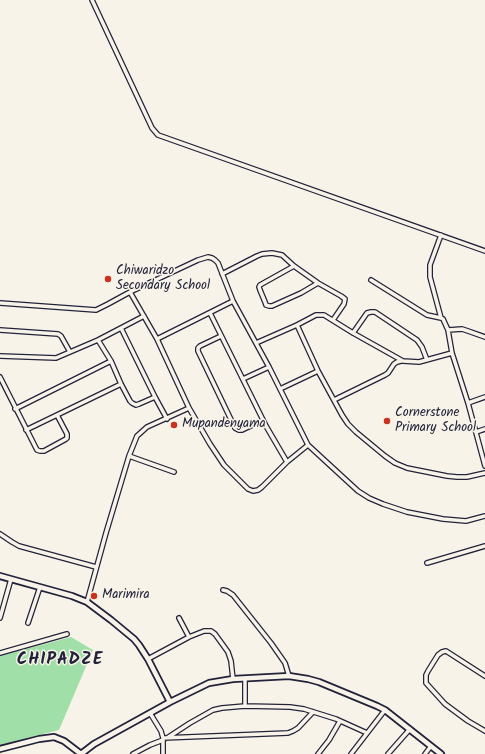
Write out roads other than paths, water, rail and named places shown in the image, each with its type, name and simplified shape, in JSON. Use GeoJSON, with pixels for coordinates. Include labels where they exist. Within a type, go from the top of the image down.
{"type":"FeatureCollection","features":[{"type":"Feature","properties":{"kind":"street"},"geometry":{"type":"LineString","coordinates":[[92,0],[152,128],[158,135],[485,251]]}},
{"type":"Feature","properties":{"kind":"street"},"geometry":{"type":"LineString","coordinates":[[441,235],[430,265],[430,277],[441,318],[448,330],[452,353],[468,403],[485,466]]}},
{"type":"Feature","properties":{"kind":"street"},"geometry":{"type":"LineString","coordinates":[[222,274],[257,256],[267,253],[282,255],[294,266],[318,283],[345,299],[344,304],[333,320]]}},
{"type":"Feature","properties":{"kind":"street"},"geometry":{"type":"LineString","coordinates":[[0,303],[96,310],[130,292],[204,258],[212,258],[218,263],[234,301],[308,445],[358,491],[369,498],[407,512],[444,519],[466,521],[485,516]]}},
{"type":"Feature","properties":{"kind":"street"},"geometry":{"type":"LineString","coordinates":[[294,266],[260,285],[259,288],[266,305],[272,306],[301,293],[318,283]]}},
{"type":"Feature","properties":{"kind":"street"},"geometry":{"type":"LineString","coordinates":[[371,280],[427,315],[441,318]]}},
{"type":"Feature","properties":{"kind":"street"},"geometry":{"type":"LineString","coordinates":[[130,292],[157,339],[189,408],[217,456],[248,489],[253,491],[258,490],[287,462],[308,445]]}},
{"type":"Feature","properties":{"kind":"street"},"geometry":{"type":"LineString","coordinates":[[157,339],[234,301]]}},
{"type":"Feature","properties":{"kind":"street"},"geometry":{"type":"LineString","coordinates":[[352,333],[367,314],[375,312],[412,336],[420,343],[427,360]]}},
{"type":"Feature","properties":{"kind":"street"},"geometry":{"type":"LineString","coordinates":[[210,313],[263,420],[287,462]]}},
{"type":"Feature","properties":{"kind":"street"},"geometry":{"type":"LineString","coordinates":[[256,343],[321,314],[403,361],[414,363],[452,353]]}},
{"type":"Feature","properties":{"kind":"street"},"geometry":{"type":"LineString","coordinates":[[0,356],[56,358],[98,340],[144,316]]}},
{"type":"Feature","properties":{"kind":"street"},"geometry":{"type":"LineString","coordinates":[[297,326],[318,371],[345,419],[356,432],[385,456],[395,463],[407,468],[447,476],[467,477],[485,473]]}},
{"type":"Feature","properties":{"kind":"street"},"geometry":{"type":"LineString","coordinates":[[121,328],[167,419]]}},
{"type":"Feature","properties":{"kind":"street"},"geometry":{"type":"LineString","coordinates":[[448,330],[462,329],[485,337]]}},
{"type":"Feature","properties":{"kind":"street"},"geometry":{"type":"LineString","coordinates":[[0,330],[58,334],[62,336],[70,352]]}},
{"type":"Feature","properties":{"kind":"street"},"geometry":{"type":"LineString","coordinates":[[221,336],[200,346],[198,351],[235,428],[242,430],[263,420]]}},
{"type":"Feature","properties":{"kind":"street"},"geometry":{"type":"LineString","coordinates":[[98,340],[111,362],[130,401],[132,403],[139,404],[155,397]]}},
{"type":"Feature","properties":{"kind":"street"},"geometry":{"type":"LineString","coordinates":[[334,400],[385,375],[394,364],[399,361],[403,361]]}},
{"type":"Feature","properties":{"kind":"street"},"geometry":{"type":"LineString","coordinates":[[15,409],[111,362]]}},
{"type":"Feature","properties":{"kind":"street"},"geometry":{"type":"LineString","coordinates":[[243,379],[269,367]]}},
{"type":"Feature","properties":{"kind":"street"},"geometry":{"type":"LineString","coordinates":[[280,389],[318,371]]}},
{"type":"Feature","properties":{"kind":"street"},"geometry":{"type":"LineString","coordinates":[[0,377],[37,450],[44,451],[67,438],[67,434],[57,415]]}},
{"type":"Feature","properties":{"kind":"street"},"geometry":{"type":"LineString","coordinates":[[26,430],[121,384]]}},
{"type":"Feature","properties":{"kind":"street"},"geometry":{"type":"LineString","coordinates":[[468,403],[485,397]]}},
{"type":"Feature","properties":{"kind":"street"},"geometry":{"type":"LineString","coordinates":[[87,602],[129,456],[137,436],[148,427],[189,408]]}},
{"type":"Feature","properties":{"kind":"street"},"geometry":{"type":"LineString","coordinates":[[476,432],[485,429]]}},
{"type":"Feature","properties":{"kind":"street"},"geometry":{"type":"LineString","coordinates":[[129,456],[174,472]]}},
{"type":"Feature","properties":{"kind":"street"},"geometry":{"type":"LineString","coordinates":[[0,534],[19,546],[96,568]]}},
{"type":"Feature","properties":{"kind":"street"},"geometry":{"type":"LineString","coordinates":[[427,563],[485,546]]}},
{"type":"Feature","properties":{"kind":"street"},"geometry":{"type":"LineString","coordinates":[[0,576],[72,596],[87,602],[111,620],[139,645],[148,659],[170,702]]}},
{"type":"Feature","properties":{"kind":"street"},"geometry":{"type":"LineString","coordinates":[[0,618],[11,579]]}},
{"type":"Feature","properties":{"kind":"street"},"geometry":{"type":"LineString","coordinates":[[28,623],[40,587]]}},
{"type":"Feature","properties":{"kind":"street"},"geometry":{"type":"LineString","coordinates":[[223,590],[233,595],[271,643],[285,663],[290,676]]}},
{"type":"Feature","properties":{"kind":"street"},"geometry":{"type":"LineString","coordinates":[[179,618],[189,637]]}},
{"type":"Feature","properties":{"kind":"street"},"geometry":{"type":"LineString","coordinates":[[148,659],[189,637],[204,631],[211,631],[224,645],[230,657],[233,680]]}},
{"type":"Feature","properties":{"kind":"street"},"geometry":{"type":"LineString","coordinates":[[0,653],[67,634]]}},
{"type":"Feature","properties":{"kind":"street"},"geometry":{"type":"LineString","coordinates":[[485,676],[446,651],[438,655],[426,675],[426,683],[445,704],[468,721],[485,731]]}},
{"type":"Feature","properties":{"kind":"street"},"geometry":{"type":"LineString","coordinates":[[0,749],[39,739],[54,737],[64,740],[81,754],[94,744],[170,702],[209,683],[290,676],[319,682],[385,710],[441,754]]}},
{"type":"Feature","properties":{"kind":"street"},"geometry":{"type":"LineString","coordinates":[[245,679],[245,706]]}},
{"type":"Feature","properties":{"kind":"street"},"geometry":{"type":"LineString","coordinates":[[135,753],[164,739],[213,710],[245,706],[290,707],[304,709],[340,721],[367,733]]}},
{"type":"Feature","properties":{"kind":"street"},"geometry":{"type":"LineString","coordinates":[[351,754],[385,710]]}},
{"type":"Feature","properties":{"kind":"street"},"geometry":{"type":"LineString","coordinates":[[164,739],[288,733],[298,728],[313,712]]}},
{"type":"Feature","properties":{"kind":"street"},"geometry":{"type":"LineString","coordinates":[[150,713],[164,739],[163,754]]}},
{"type":"Feature","properties":{"kind":"street"},"geometry":{"type":"LineString","coordinates":[[318,754],[340,721]]}},
{"type":"Feature","properties":{"kind":"street"},"geometry":{"type":"LineString","coordinates":[[388,754],[410,729]]}},
{"type":"Feature","properties":{"kind":"street"},"geometry":{"type":"LineString","coordinates":[[425,754],[431,746]]}},
{"type":"Feature","properties":{"kind":"place","name":"Chiwaridzo Secondary School"},"geometry":{"type":"Point","coordinates":[108,279]}},
{"type":"Feature","properties":{"kind":"place","name":"Cornerstone Primary School"},"geometry":{"type":"Point","coordinates":[387,421]}},
{"type":"Feature","properties":{"kind":"place","name":"Mupandenyama"},"geometry":{"type":"Point","coordinates":[174,425]}},
{"type":"Feature","properties":{"kind":"place","name":"Marimira"},"geometry":{"type":"Point","coordinates":[94,596]}},
{"type":"Feature","properties":{"kind":"district","name":"CHIPADZE"},"geometry":{"type":"Point","coordinates":[60,661]}}]}
